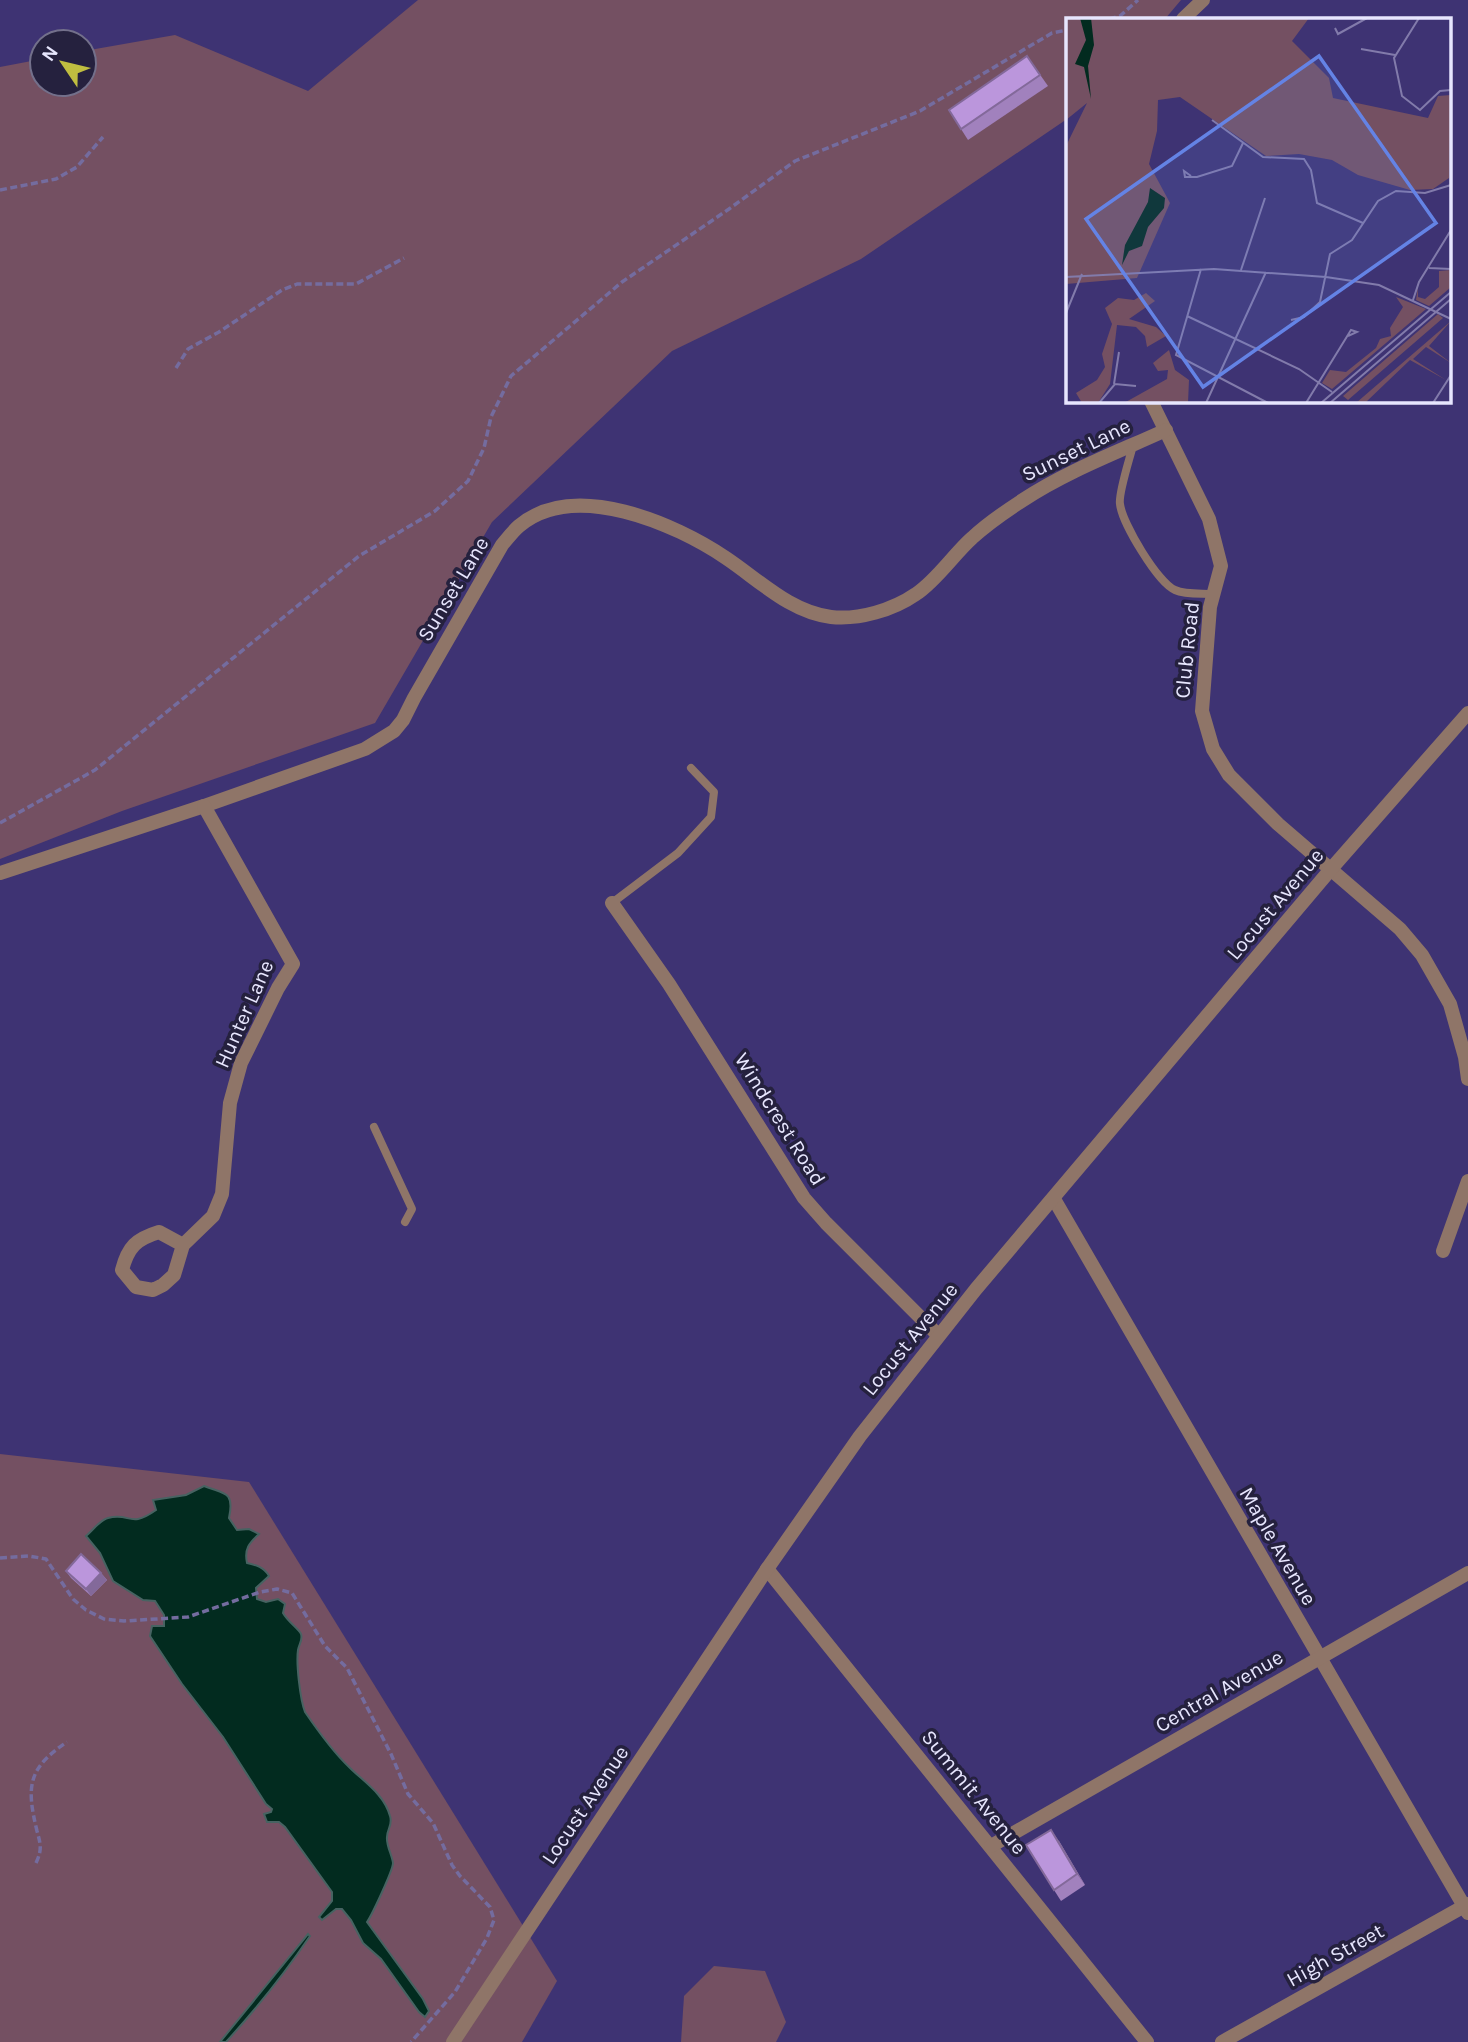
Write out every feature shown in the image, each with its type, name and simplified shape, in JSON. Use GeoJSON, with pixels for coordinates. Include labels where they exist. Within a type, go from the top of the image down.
{"type":"FeatureCollection","features":[{"type":"Feature","properties":{"kind":"street"},"geometry":{"type":"LineString","coordinates":[[1184,18],[1203,0]]}},
{"type":"Feature","properties":{"kind":"street","name":"Club Road"},"geometry":{"type":"LineString","coordinates":[[1152,402],[1209,519],[1221,566],[1210,607],[1202,710],[1213,749],[1229,775],[1279,824],[1400,929],[1422,955],[1450,1004],[1465,1057],[1468,1079]]}},
{"type":"Feature","properties":{"kind":"street","name":"Sunset Lane"},"geometry":{"type":"LineString","coordinates":[[0,873],[204,806],[365,749],[394,731],[403,720],[502,545],[520,525],[541,513],[564,508],[612,507],[640,516],[681,531],[808,613],[856,617],[918,594],[974,536],[1023,500],[1061,477],[1166,430]]}},
{"type":"Feature","properties":{"kind":"street","name":"Locust Avenue"},"geometry":{"type":"LineString","coordinates":[[453,2042],[767,1569],[860,1436],[938,1335],[1331,869],[1468,713]]}},
{"type":"Feature","properties":{"kind":"street","name":"Hunter Lane"},"geometry":{"type":"LineString","coordinates":[[183,1245],[159,1232],[142,1237],[126,1254],[122,1270],[136,1287],[153,1290],[163,1285],[174,1275],[183,1245],[213,1216],[222,1194],[230,1103],[241,1063],[278,988],[293,964],[204,806]]}},
{"type":"Feature","properties":{"kind":"street","name":"Windcrest Road"},"geometry":{"type":"LineString","coordinates":[[612,903],[669,984],[804,1198],[938,1335]]}},
{"type":"Feature","properties":{"kind":"street"},"geometry":{"type":"LineString","coordinates":[[1443,1251],[1468,1181]]}},
{"type":"Feature","properties":{"kind":"street","name":"Maple Avenue"},"geometry":{"type":"LineString","coordinates":[[1054,1199],[1467,1908]]}},
{"type":"Feature","properties":{"kind":"street","name":"Summit Avenue"},"geometry":{"type":"LineString","coordinates":[[767,1569],[1147,2042]]}},
{"type":"Feature","properties":{"kind":"street","name":"Central Avenue"},"geometry":{"type":"LineString","coordinates":[[991,1846],[1468,1573]]}},
{"type":"Feature","properties":{"kind":"street","name":"High Street"},"geometry":{"type":"LineString","coordinates":[[1222,2042],[1467,1908]]}},
{"type":"Feature","properties":{"kind":"lane"},"geometry":{"type":"LineString","coordinates":[[1133,445],[1120,504],[1135,538],[1153,571],[1168,586],[1179,592],[1213,594]]}},
{"type":"Feature","properties":{"kind":"lane"},"geometry":{"type":"LineString","coordinates":[[612,903],[678,853],[710,817],[714,792],[691,768]]}},
{"type":"Feature","properties":{"kind":"lane"},"geometry":{"type":"LineString","coordinates":[[374,1127],[412,1209],[405,1222]]}},
{"type":"Feature","properties":{"kind":"path"},"geometry":{"type":"LineString","coordinates":[[1113,18],[1120,16],[1138,0]]}},
{"type":"Feature","properties":{"kind":"path"},"geometry":{"type":"LineString","coordinates":[[0,823],[95,770],[359,556],[435,511],[468,481],[484,448],[491,417],[511,376],[622,282],[795,161],[920,111],[1052,33],[1066,30]]}},
{"type":"Feature","properties":{"kind":"path"},"geometry":{"type":"LineString","coordinates":[[0,190],[56,179],[77,167],[103,137]]}},
{"type":"Feature","properties":{"kind":"path"},"geometry":{"type":"LineString","coordinates":[[176,368],[188,349],[282,290],[297,284],[356,284],[404,258]]}},
{"type":"Feature","properties":{"kind":"path"},"geometry":{"type":"LineString","coordinates":[[0,1558],[29,1556],[46,1559],[73,1599],[103,1619],[124,1621],[188,1617],[260,1592],[277,1589],[292,1593],[325,1646],[347,1668],[391,1754],[408,1794],[433,1823],[452,1866],[490,1907],[494,1920],[467,1975],[411,2042]]}},
{"type":"Feature","properties":{"kind":"path"},"geometry":{"type":"LineString","coordinates":[[36,1863],[42,1850],[32,1805],[33,1775],[42,1762],[68,1742]]}},
{"type":"Feature","properties":{"kind":"shaded area"},"geometry":{"type":"Polygon","coordinates":[[[418,0],[1181,0],[1166,18],[1066,18],[1066,120],[861,259],[672,351],[492,522],[375,723],[122,811],[0,859],[0,67],[28,62],[28,98],[98,98],[98,49],[175,35],[308,91],[418,0]]]}},
{"type":"Feature","properties":{"kind":"shaded area"},"geometry":{"type":"Polygon","coordinates":[[[0,1454],[249,1482],[557,1981],[522,2042],[0,2042],[0,1454]]]}},
{"type":"Feature","properties":{"kind":"shaded area"},"geometry":{"type":"Polygon","coordinates":[[[204,1486],[222,1492],[229,1498],[229,1518],[237,1530],[249,1529],[259,1534],[248,1547],[247,1563],[262,1568],[269,1576],[256,1588],[257,1599],[266,1602],[278,1599],[285,1604],[283,1613],[301,1634],[298,1663],[305,1712],[337,1754],[373,1789],[387,1808],[391,1822],[387,1840],[393,1863],[367,1922],[423,1999],[429,2011],[425,2017],[381,1959],[363,1943],[342,1909],[336,1909],[322,1920],[319,1917],[332,1901],[332,1892],[285,1827],[279,1822],[267,1822],[264,1814],[272,1809],[150,1636],[152,1626],[164,1626],[164,1615],[155,1601],[143,1600],[113,1581],[100,1553],[86,1536],[105,1519],[135,1519],[147,1516],[156,1510],[153,1500],[186,1495],[204,1486]]]}},
{"type":"Feature","properties":{"kind":"shaded area"},"geometry":{"type":"Polygon","coordinates":[[[308,1934],[310,1936],[259,2004],[226,2042],[220,2042],[308,1934]]]}},
{"type":"Feature","properties":{"kind":"shaded area"},"geometry":{"type":"Polygon","coordinates":[[[714,1966],[765,1971],[786,2022],[776,2042],[681,2042],[684,1996],[714,1966]]]}},
{"type":"Feature","properties":{"kind":"building"},"geometry":{"type":"Polygon","coordinates":[[[1027,56],[1040,75],[961,129],[949,110],[1027,56]]]}},
{"type":"Feature","properties":{"kind":"building"},"geometry":{"type":"Polygon","coordinates":[[[81,1554],[101,1573],[86,1589],[66,1571],[81,1554]]]}},
{"type":"Feature","properties":{"kind":"building"},"geometry":{"type":"Polygon","coordinates":[[[1051,1830],[1077,1874],[1054,1890],[1026,1845],[1051,1830]]]}}]}
